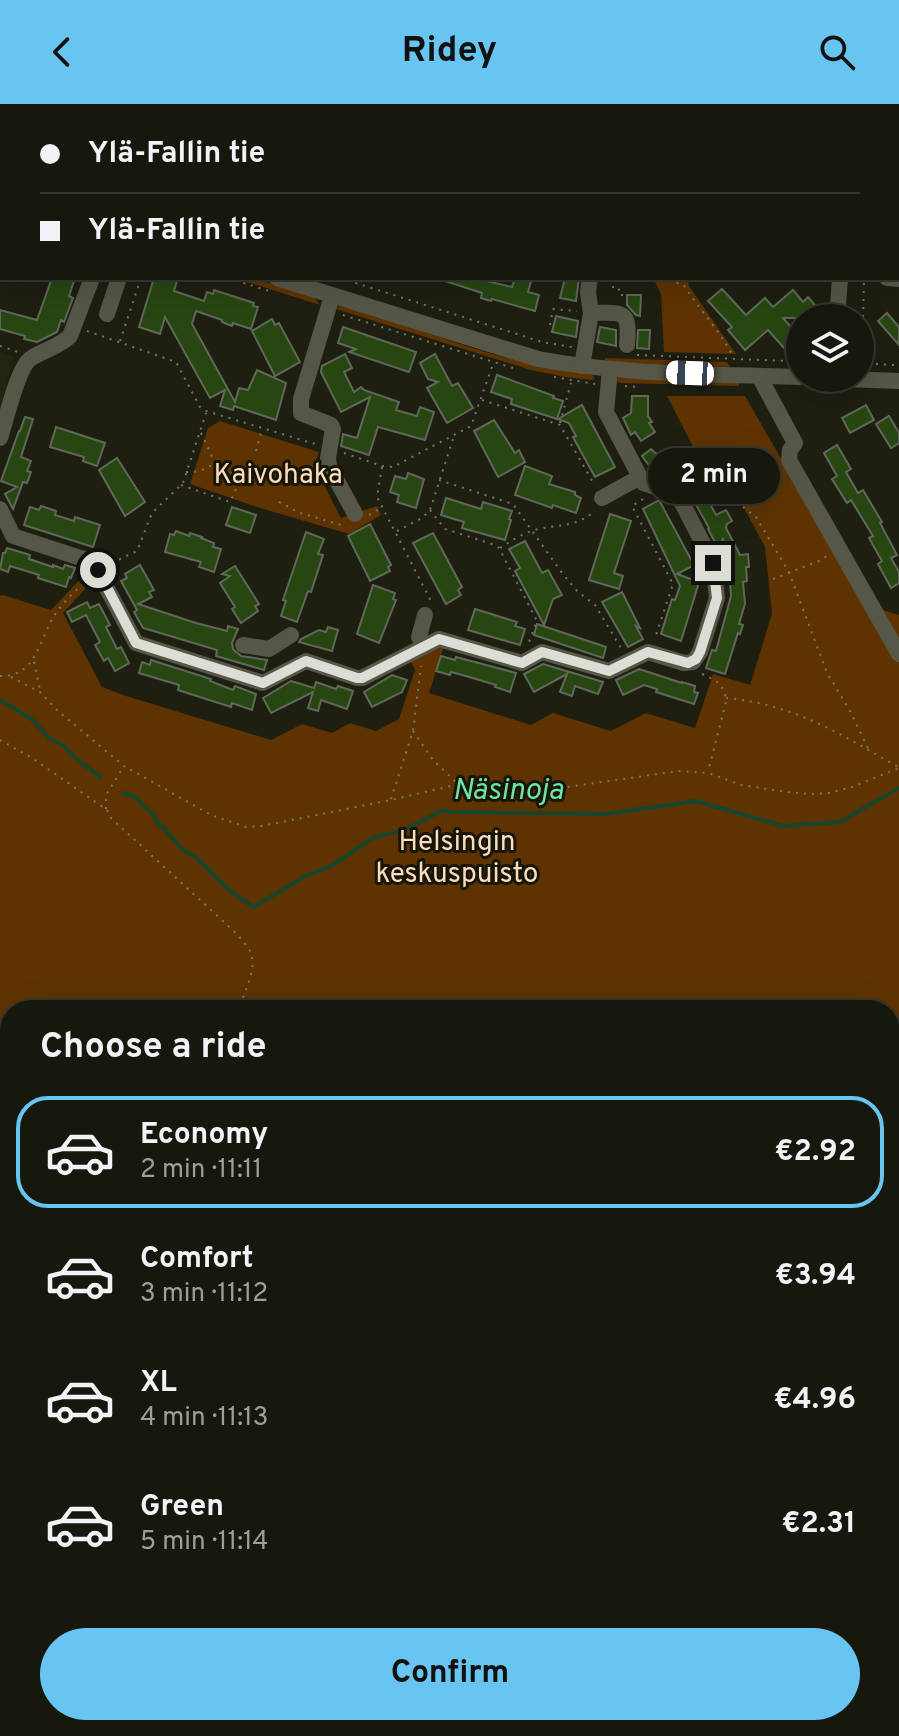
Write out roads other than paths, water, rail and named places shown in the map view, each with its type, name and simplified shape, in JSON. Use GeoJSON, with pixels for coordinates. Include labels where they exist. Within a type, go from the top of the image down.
{"type":"FeatureCollection","features":[{"type":"Feature","properties":{"kind":"street"},"geometry":{"type":"LineString","coordinates":[[0,438],[23,367],[33,357],[70,336],[91,280]]}},
{"type":"Feature","properties":{"kind":"street"},"geometry":{"type":"LineString","coordinates":[[107,314],[116,280]]}},
{"type":"Feature","properties":{"kind":"street"},"geometry":{"type":"LineString","coordinates":[[283,280],[538,359],[583,358],[610,369],[786,377]]}},
{"type":"Feature","properties":{"kind":"street"},"geometry":{"type":"LineString","coordinates":[[583,358],[591,313],[590,280]]}},
{"type":"Feature","properties":{"kind":"street"},"geometry":{"type":"LineString","coordinates":[[838,304],[840,280]]}},
{"type":"Feature","properties":{"kind":"street"},"geometry":{"type":"LineString","coordinates":[[332,296],[301,399],[301,413],[331,425],[329,466],[356,519]]}},
{"type":"Feature","properties":{"kind":"street"},"geometry":{"type":"LineString","coordinates":[[591,313],[621,315],[629,324],[630,350]]}},
{"type":"Feature","properties":{"kind":"street"},"geometry":{"type":"LineString","coordinates":[[3,520],[13,536],[87,560],[98,570],[136,643],[263,683],[306,661],[362,678],[439,639],[522,663],[542,652],[609,671],[648,652],[684,663],[693,662],[700,652],[717,598],[713,563],[678,495],[643,483],[606,412],[610,369]]}},
{"type":"Feature","properties":{"kind":"street"},"geometry":{"type":"LineString","coordinates":[[874,373],[899,381]]}},
{"type":"Feature","properties":{"kind":"street"},"geometry":{"type":"LineString","coordinates":[[759,376],[795,443],[789,460],[899,654]]}},
{"type":"Feature","properties":{"kind":"street"},"geometry":{"type":"LineString","coordinates":[[598,504],[640,477]]}},
{"type":"Feature","properties":{"kind":"street"},"geometry":{"type":"LineString","coordinates":[[422,647],[419,637],[431,614]]}},
{"type":"Feature","properties":{"kind":"street"},"geometry":{"type":"LineString","coordinates":[[243,645],[269,649],[291,635]]}},
{"type":"Feature","properties":{"kind":"street"},"geometry":{"type":"LineString","coordinates":[[269,649],[280,674]]}},
{"type":"Feature","properties":{"kind":"waterway","name":"Näsinoja"},"geometry":{"type":"LineString","coordinates":[[0,700],[33,720],[49,738],[64,746],[101,778]]}},
{"type":"Feature","properties":{"kind":"waterway","name":"Näsinoja"},"geometry":{"type":"LineString","coordinates":[[123,793],[136,797],[182,849],[253,907],[306,876],[333,865],[374,837],[405,830],[443,810],[606,814],[695,801],[784,826],[840,822],[899,788]]}},
{"type":"Feature","properties":{"kind":"park label","name":"Kaivohaka"},"geometry":{"type":"Point","coordinates":[278,476]}},
{"type":"Feature","properties":{"kind":"park label","name":"Helsingin keskuspuisto"},"geometry":{"type":"Point","coordinates":[457,859]}}]}
